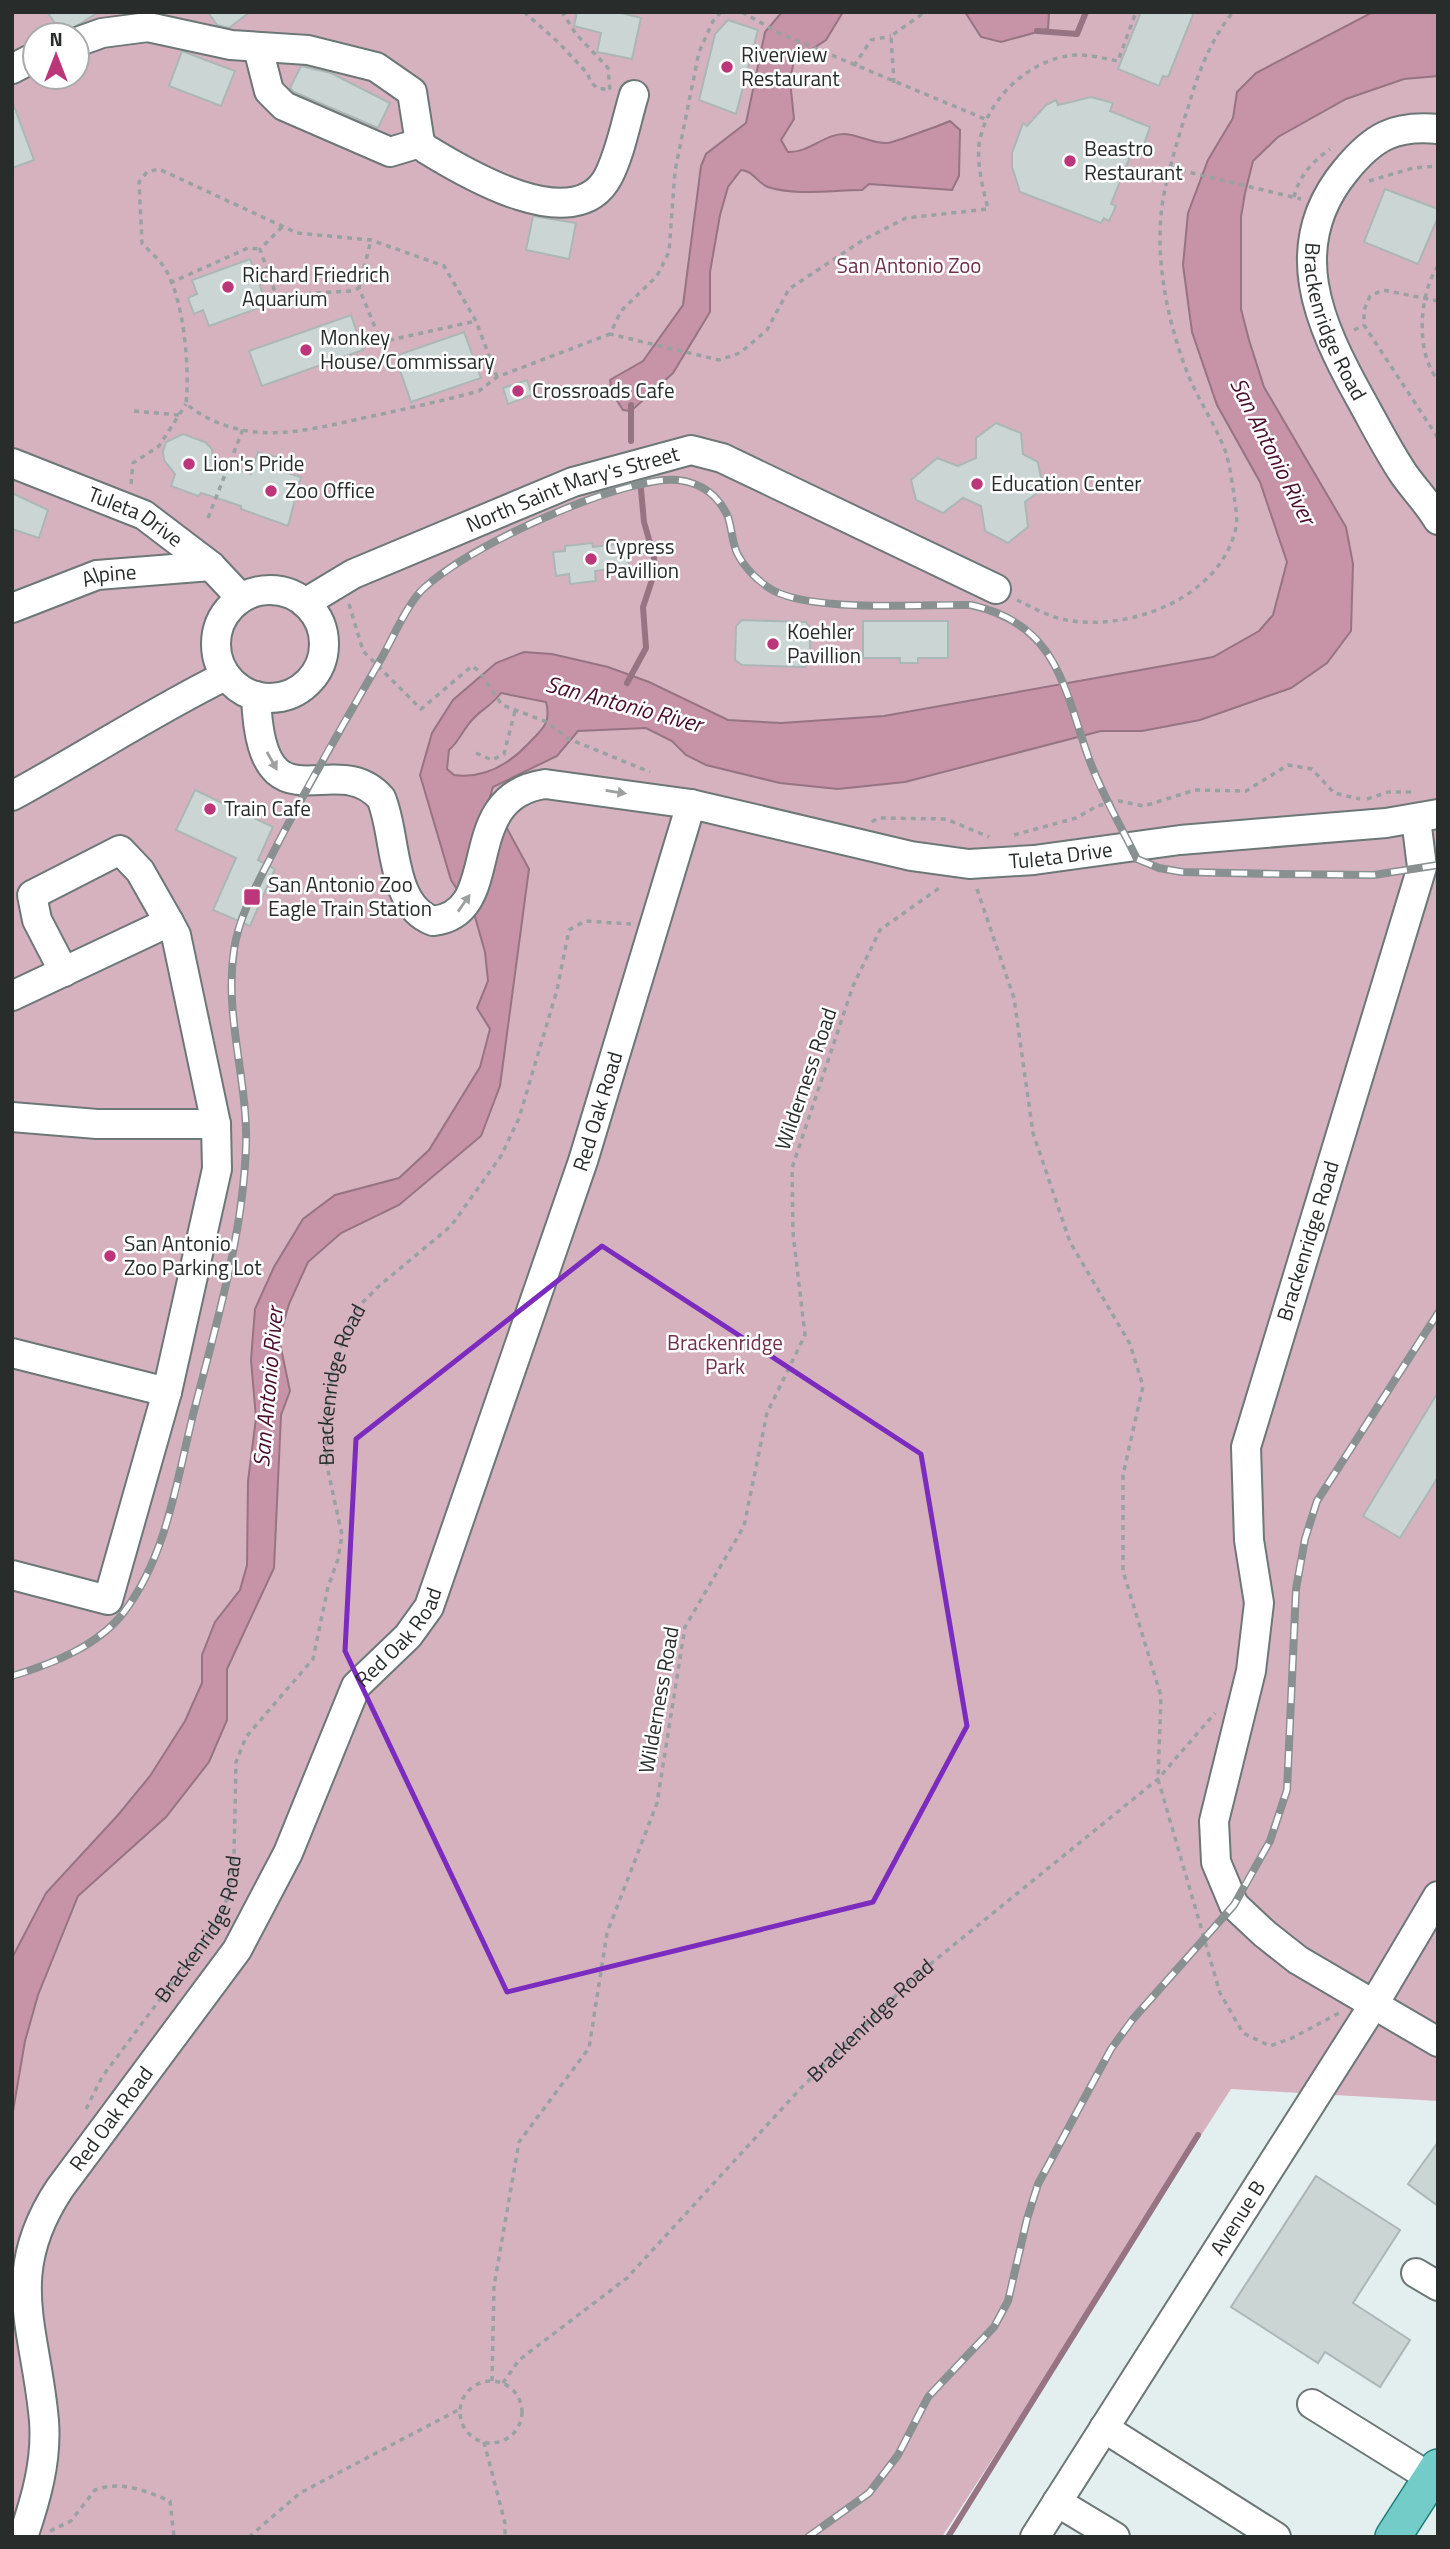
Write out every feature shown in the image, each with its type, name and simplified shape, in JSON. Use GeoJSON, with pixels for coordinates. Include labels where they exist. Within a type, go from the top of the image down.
{"type":"FeatureCollection","features":[{"type":"Feature","properties":{"kind":"main road"},"geometry":{"type":"LineString","coordinates":[[1393,2537],[1434,2472]]}},
{"type":"Feature","properties":{"kind":"street"},"geometry":{"type":"LineString","coordinates":[[91,37],[144,20],[148,27],[258,47],[308,50],[376,67],[412,92],[420,143],[426,149],[480,182],[546,204],[584,199],[607,179],[634,95]]}},
{"type":"Feature","properties":{"kind":"street"},"geometry":{"type":"LineString","coordinates":[[258,47],[269,91],[284,106],[390,152],[420,143]]}},
{"type":"Feature","properties":{"kind":"street","name":"Brackenridge Road"},"geometry":{"type":"LineString","coordinates":[[1438,129],[1413,127],[1385,135],[1352,162],[1323,207],[1313,244],[1311,273],[1323,323],[1382,439],[1438,520]]}},
{"type":"Feature","properties":{"kind":"street","name":"North Saint Mary's Street"},"geometry":{"type":"LineString","coordinates":[[305,603],[337,582],[573,482],[691,450],[722,458],[996,589]]}},
{"type":"Feature","properties":{"kind":"street","name":"Tuleta Drive"},"geometry":{"type":"LineString","coordinates":[[12,463],[144,515],[211,566],[241,598]]}},
{"type":"Feature","properties":{"kind":"street","name":"Alpine"},"geometry":{"type":"LineString","coordinates":[[12,608],[97,575],[211,566]]}},
{"type":"Feature","properties":{"kind":"street"},"geometry":{"type":"LineString","coordinates":[[266,590],[278,591],[305,603],[319,622],[323,636],[324,650],[313,676],[291,694],[277,698],[256,696],[236,687],[225,676],[218,660],[215,642],[223,617],[241,598],[266,590]]}},
{"type":"Feature","properties":{"kind":"street"},"geometry":{"type":"LineString","coordinates":[[12,796],[92,753],[177,700],[225,676]]}},
{"type":"Feature","properties":{"kind":"street","name":"Tuleta Drive"},"geometry":{"type":"LineString","coordinates":[[256,696],[260,736],[278,772],[287,779],[300,781],[349,781],[375,792],[381,798],[403,889],[415,910],[433,921],[451,917],[465,904],[499,807],[505,800],[528,787],[556,783],[691,804],[911,856],[969,864],[1034,860],[1130,845],[1423,808]]}},
{"type":"Feature","properties":{"kind":"street","name":"Red Oak Road"},"geometry":{"type":"LineString","coordinates":[[32,2535],[44,2446],[44,2419],[31,2343],[26,2286],[27,2262],[38,2224],[60,2188],[237,1950],[288,1853],[356,1686],[408,1636],[429,1606],[583,1161],[691,804]]}},
{"type":"Feature","properties":{"kind":"street","name":"Brackenridge Road"},"geometry":{"type":"LineString","coordinates":[[1423,808],[1422,867],[1246,1447],[1250,1540],[1259,1603],[1251,1671],[1214,1821],[1216,1862],[1234,1905],[1265,1934],[1362,2006],[1438,2042]]}},
{"type":"Feature","properties":{"kind":"street"},"geometry":{"type":"LineString","coordinates":[[12,1575],[108,1600],[167,1392],[216,1169],[216,1124],[176,935],[140,871],[120,850],[32,895],[37,920],[64,972]]}},
{"type":"Feature","properties":{"kind":"street"},"geometry":{"type":"LineString","coordinates":[[12,996],[169,922]]}},
{"type":"Feature","properties":{"kind":"street"},"geometry":{"type":"LineString","coordinates":[[12,1117],[97,1124],[216,1124]]}},
{"type":"Feature","properties":{"kind":"street"},"geometry":{"type":"LineString","coordinates":[[12,1353],[167,1392]]}},
{"type":"Feature","properties":{"kind":"street","name":"Avenue B"},"geometry":{"type":"LineString","coordinates":[[1035,2537],[1362,2006],[1438,1896]]}},
{"type":"Feature","properties":{"kind":"street"},"geometry":{"type":"LineString","coordinates":[[1312,2404],[1434,2472]]}},
{"type":"Feature","properties":{"kind":"street"},"geometry":{"type":"LineString","coordinates":[[1104,2428],[1276,2537]]}},
{"type":"Feature","properties":{"kind":"street"},"geometry":{"type":"LineString","coordinates":[[1057,2501],[1115,2537]]}},
{"type":"Feature","properties":{"kind":"path"},"geometry":{"type":"LineString","coordinates":[[524,12],[558,42],[588,74],[590,81],[597,88],[610,90],[608,68],[576,34],[562,12]]}},
{"type":"Feature","properties":{"kind":"path"},"geometry":{"type":"LineString","coordinates":[[610,334],[621,311],[657,276],[669,251],[675,171],[699,52],[713,21],[721,12]]}},
{"type":"Feature","properties":{"kind":"path"},"geometry":{"type":"LineString","coordinates":[[742,12],[842,61],[985,119]]}},
{"type":"Feature","properties":{"kind":"path"},"geometry":{"type":"LineString","coordinates":[[854,66],[872,40],[891,36],[925,12]]}},
{"type":"Feature","properties":{"kind":"path"},"geometry":{"type":"LineString","coordinates":[[186,404],[202,417],[243,429],[289,434],[322,429],[479,391],[497,377],[610,334],[719,360],[740,353],[767,330],[789,289],[863,240],[906,218],[988,209],[981,181],[979,146],[985,119],[1031,68],[1075,55],[1118,61],[1136,12]]}},
{"type":"Feature","properties":{"kind":"path"},"geometry":{"type":"LineString","coordinates":[[996,589],[1067,620],[1116,620],[1141,616],[1181,598],[1199,586],[1216,569],[1236,527],[1226,453],[1186,370],[1170,316],[1162,265],[1164,192],[1196,81],[1212,46],[1233,12]]}},
{"type":"Feature","properties":{"kind":"path"},"geometry":{"type":"LineString","coordinates":[[891,36],[894,83]]}},
{"type":"Feature","properties":{"kind":"path"},"geometry":{"type":"LineString","coordinates":[[1362,184],[1413,168],[1438,166]]}},
{"type":"Feature","properties":{"kind":"path"},"geometry":{"type":"LineString","coordinates":[[1171,168],[1272,191],[1323,207]]}},
{"type":"Feature","properties":{"kind":"path"},"geometry":{"type":"LineString","coordinates":[[131,484],[133,463],[159,446],[186,404],[189,375],[183,329],[165,268],[142,243],[139,183],[146,172],[159,169],[297,233],[371,240],[444,266],[475,321],[497,377]]}},
{"type":"Feature","properties":{"kind":"path"},"geometry":{"type":"LineString","coordinates":[[170,283],[248,248],[260,249],[282,227]]}},
{"type":"Feature","properties":{"kind":"path"},"geometry":{"type":"LineString","coordinates":[[371,240],[359,288],[381,342],[475,321]]}},
{"type":"Feature","properties":{"kind":"path"},"geometry":{"type":"LineString","coordinates":[[260,249],[276,295],[352,291],[359,288]]}},
{"type":"Feature","properties":{"kind":"path"},"geometry":{"type":"LineString","coordinates":[[1438,266],[1425,298],[1421,334],[1438,380]]}},
{"type":"Feature","properties":{"kind":"path"},"geometry":{"type":"LineString","coordinates":[[1438,301],[1383,290],[1370,296],[1364,310],[1364,325],[1438,438]]}},
{"type":"Feature","properties":{"kind":"path"},"geometry":{"type":"LineString","coordinates":[[1345,334],[1364,325]]}},
{"type":"Feature","properties":{"kind":"path"},"geometry":{"type":"LineString","coordinates":[[134,411],[179,415]]}},
{"type":"Feature","properties":{"kind":"path"},"geometry":{"type":"LineString","coordinates":[[208,518],[243,429]]}},
{"type":"Feature","properties":{"kind":"path"},"geometry":{"type":"LineString","coordinates":[[337,582],[348,601],[363,651],[421,709],[472,666],[479,671],[502,705],[547,722],[569,740],[659,776]]}},
{"type":"Feature","properties":{"kind":"path"},"geometry":{"type":"LineString","coordinates":[[477,753],[492,760],[504,754],[515,711]]}},
{"type":"Feature","properties":{"kind":"path"},"geometry":{"type":"LineString","coordinates":[[1005,837],[1076,818],[1097,806],[1119,801],[1144,806],[1195,790],[1246,791],[1288,765],[1312,769],[1334,793],[1363,800],[1388,792],[1423,808]]}},
{"type":"Feature","properties":{"kind":"path"},"geometry":{"type":"LineString","coordinates":[[865,828],[878,818],[946,820],[987,837],[996,837]]}},
{"type":"Feature","properties":{"kind":"path"},"geometry":{"type":"LineString","coordinates":[[969,864],[1014,998],[1033,1133],[1070,1242],[1129,1344],[1143,1386],[1123,1475],[1123,1571],[1161,1696],[1158,1779],[1220,1993],[1243,2033],[1270,2046],[1362,2006]]}},
{"type":"Feature","properties":{"kind":"path","name":"Wilderness Road"},"geometry":{"type":"LineString","coordinates":[[492,2381],[494,2286],[519,2142],[589,2048],[607,1933],[657,1803],[685,1627],[744,1526],[767,1413],[804,1335],[793,1233],[792,1168],[853,986],[880,930],[969,864]]}},
{"type":"Feature","properties":{"kind":"path","name":"Brackenridge Road"},"geometry":{"type":"LineString","coordinates":[[84,2114],[102,2077],[218,1923],[229,1894],[234,1855],[236,1762],[246,1737],[295,1683],[316,1649],[342,1535],[327,1466],[326,1423],[332,1374],[345,1333],[361,1304],[451,1226],[501,1156],[519,1118],[557,990],[569,930],[585,921],[635,925]]}},
{"type":"Feature","properties":{"kind":"path","name":"Brackenridge Road"},"geometry":{"type":"LineString","coordinates":[[503,2384],[519,2360],[627,2278],[801,2088],[918,1974],[1158,1779],[1217,1710]]}},
{"type":"Feature","properties":{"kind":"path"},"geometry":{"type":"LineString","coordinates":[[492,2381],[503,2384],[513,2390],[520,2401],[519,2425],[511,2436],[500,2442],[484,2442],[468,2433],[461,2421],[460,2409],[468,2391],[480,2383],[492,2381]]}},
{"type":"Feature","properties":{"kind":"path"},"geometry":{"type":"LineString","coordinates":[[249,2537],[300,2493],[460,2409]]}},
{"type":"Feature","properties":{"kind":"path"},"geometry":{"type":"LineString","coordinates":[[484,2442],[505,2523],[505,2537]]}},
{"type":"Feature","properties":{"kind":"path"},"geometry":{"type":"LineString","coordinates":[[32,2535],[71,2521],[95,2490],[118,2485],[143,2490],[170,2501],[174,2537]]}},
{"type":"Feature","properties":{"kind":"highlighted area"},"geometry":{"type":"Polygon","coordinates":[[[602,1246],[921,1454],[967,1726],[873,1902],[507,1992],[345,1651],[356,1439],[602,1246]]]}},
{"type":"Feature","properties":{"kind":"green space","name":"Brackenridge Park"},"geometry":{"type":"Polygon","coordinates":[[[12,12],[1438,12],[1438,2101],[1231,2089],[942,2537],[12,2537],[12,12]]]}},
{"type":"Feature","properties":{"kind":"water"},"geometry":{"type":"Polygon","coordinates":[[[782,12],[843,12],[826,40],[794,61],[790,80],[794,119],[781,140],[788,152],[845,134],[888,143],[950,121],[960,130],[959,176],[952,190],[869,184],[862,190],[802,192],[768,187],[741,170],[728,187],[720,215],[710,272],[710,312],[673,373],[631,411],[623,410],[612,393],[610,380],[643,361],[683,305],[701,166],[706,154],[746,123],[765,32],[782,12]]]}},
{"type":"Feature","properties":{"kind":"water"},"geometry":{"type":"Polygon","coordinates":[[[965,12],[1049,12],[1048,29],[1001,42],[981,37],[965,12]]]}},
{"type":"Feature","properties":{"kind":"water","name":"San Antonio River"},"geometry":{"type":"Polygon","coordinates":[[[1373,12],[1438,12],[1438,76],[1404,79],[1346,99],[1278,137],[1253,161],[1241,217],[1241,309],[1249,340],[1264,387],[1346,527],[1353,564],[1351,631],[1327,663],[1291,688],[1200,720],[1142,731],[1101,731],[905,782],[838,789],[780,783],[706,765],[686,755],[672,741],[646,728],[578,731],[557,756],[493,787],[490,797],[529,869],[500,1086],[481,1136],[399,1205],[341,1233],[308,1262],[289,1304],[279,1339],[290,1391],[281,1415],[274,1568],[227,1669],[227,1720],[209,1762],[166,1817],[78,1896],[38,1995],[25,2041],[12,2117],[12,1958],[46,1893],[150,1776],[185,1721],[202,1683],[202,1655],[215,1622],[240,1590],[247,1565],[248,1481],[256,1418],[251,1360],[255,1309],[274,1267],[303,1219],[335,1195],[399,1178],[429,1150],[480,1067],[490,1029],[477,1008],[488,981],[485,952],[475,917],[451,880],[420,775],[432,733],[453,700],[496,663],[524,652],[552,654],[608,667],[649,682],[728,720],[781,723],[884,716],[1213,657],[1259,631],[1273,615],[1287,562],[1260,482],[1217,405],[1192,332],[1183,265],[1188,213],[1208,160],[1233,118],[1237,92],[1256,73],[1373,12]],[[501,693],[473,719],[449,750],[447,769],[454,775],[465,776],[495,769],[504,764],[520,752],[544,726],[548,716],[546,702],[501,693]]]}},
{"type":"Feature","properties":{"kind":"building"},"geometry":{"type":"Polygon","coordinates":[[[47,12],[99,12],[84,21],[54,21],[47,12]]]}},
{"type":"Feature","properties":{"kind":"building"},"geometry":{"type":"Polygon","coordinates":[[[208,12],[250,12],[229,28],[217,25],[208,12]]]}},
{"type":"Feature","properties":{"kind":"building"},"geometry":{"type":"Polygon","coordinates":[[[577,12],[618,12],[641,18],[632,59],[597,52],[601,33],[574,26],[577,12]]]}},
{"type":"Feature","properties":{"kind":"building"},"geometry":{"type":"Polygon","coordinates":[[[1141,12],[1194,12],[1168,77],[1163,76],[1159,86],[1118,69],[1141,12]]]}},
{"type":"Feature","properties":{"kind":"building","name":"Riverview Restaurant"},"geometry":{"type":"Polygon","coordinates":[[[728,20],[758,30],[736,114],[699,100],[715,34],[728,20]]]}},
{"type":"Feature","properties":{"kind":"building"},"geometry":{"type":"Polygon","coordinates":[[[182,51],[235,71],[221,106],[169,86],[182,51]]]}},
{"type":"Feature","properties":{"kind":"building"},"geometry":{"type":"Polygon","coordinates":[[[301,66],[331,73],[390,103],[378,128],[294,92],[290,88],[301,66]]]}},
{"type":"Feature","properties":{"kind":"building","name":"Beastro Restaurant"},"geometry":{"type":"Polygon","coordinates":[[[1091,97],[1113,103],[1110,111],[1150,127],[1140,156],[1132,152],[1111,204],[1116,206],[1109,221],[1104,218],[1101,223],[1020,192],[1012,167],[1012,153],[1023,123],[1027,126],[1046,105],[1056,100],[1058,105],[1091,97]]]}},
{"type":"Feature","properties":{"kind":"building"},"geometry":{"type":"Polygon","coordinates":[[[14,106],[34,160],[12,168],[12,107],[14,106]]]}},
{"type":"Feature","properties":{"kind":"building"},"geometry":{"type":"Polygon","coordinates":[[[1385,189],[1438,209],[1438,217],[1418,264],[1364,242],[1385,189]]]}},
{"type":"Feature","properties":{"kind":"building"},"geometry":{"type":"Polygon","coordinates":[[[533,216],[576,223],[569,259],[526,250],[533,216]]]}},
{"type":"Feature","properties":{"kind":"building","name":"Richard Friedrich Aquarium"},"geometry":{"type":"Polygon","coordinates":[[[250,259],[267,305],[209,326],[203,310],[194,314],[188,298],[197,294],[192,280],[250,259]]]}},
{"type":"Feature","properties":{"kind":"building","name":"Monkey House/Commissary"},"geometry":{"type":"Polygon","coordinates":[[[351,315],[363,350],[262,386],[249,351],[351,315]]]}},
{"type":"Feature","properties":{"kind":"building"},"geometry":{"type":"Polygon","coordinates":[[[464,332],[481,378],[411,402],[395,356],[464,332]]]}},
{"type":"Feature","properties":{"kind":"building","name":"Crossroads Cafe"},"geometry":{"type":"Polygon","coordinates":[[[527,380],[532,395],[508,404],[503,388],[527,380]]]}},
{"type":"Feature","properties":{"kind":"building","name":"Education Center"},"geometry":{"type":"Polygon","coordinates":[[[996,423],[1021,433],[1023,454],[1038,462],[1043,489],[1025,502],[1028,527],[1008,543],[985,531],[981,506],[963,498],[943,513],[916,500],[911,480],[937,458],[958,466],[976,458],[976,438],[996,423]]]}},
{"type":"Feature","properties":{"kind":"building"},"geometry":{"type":"Polygon","coordinates":[[[183,434],[205,442],[212,449],[213,461],[251,474],[258,452],[287,460],[284,472],[301,477],[288,526],[241,509],[241,506],[201,493],[198,496],[171,486],[175,474],[164,460],[163,451],[166,442],[183,434]]]}},
{"type":"Feature","properties":{"kind":"building"},"geometry":{"type":"Polygon","coordinates":[[[12,493],[48,510],[39,538],[12,529],[12,493]]]}},
{"type":"Feature","properties":{"kind":"building","name":"Cypress Pavillion"},"geometry":{"type":"Polygon","coordinates":[[[592,543],[593,547],[626,543],[629,566],[595,571],[596,581],[570,584],[569,574],[556,576],[553,552],[565,551],[565,546],[592,543]]]}},
{"type":"Feature","properties":{"kind":"building","name":"Koehler Pavillion"},"geometry":{"type":"Polygon","coordinates":[[[742,620],[806,622],[810,628],[810,661],[805,667],[742,665],[735,660],[736,626],[742,620]]]}},
{"type":"Feature","properties":{"kind":"building"},"geometry":{"type":"Polygon","coordinates":[[[863,621],[948,621],[948,658],[918,658],[918,663],[900,663],[900,658],[863,658],[863,621]]]}},
{"type":"Feature","properties":{"kind":"building"},"geometry":{"type":"Polygon","coordinates":[[[195,790],[273,827],[258,860],[275,869],[250,926],[213,910],[236,858],[176,830],[195,790]]]}},
{"type":"Feature","properties":{"kind":"building"},"geometry":{"type":"Polygon","coordinates":[[[1438,1392],[1438,1477],[1400,1538],[1363,1516],[1438,1392]]]}},
{"type":"Feature","properties":{"kind":"building"},"geometry":{"type":"Polygon","coordinates":[[[1438,2142],[1438,2206],[1408,2184],[1438,2142]]]}},
{"type":"Feature","properties":{"kind":"building"},"geometry":{"type":"Polygon","coordinates":[[[1316,2176],[1400,2230],[1353,2303],[1410,2340],[1380,2387],[1325,2352],[1318,2363],[1231,2307],[1316,2176]]]}},
{"type":"Feature","properties":{"kind":"waterway"},"geometry":{"type":"LineString","coordinates":[[1037,31],[1077,34],[1086,12]]}},
{"type":"Feature","properties":{"kind":"waterway"},"geometry":{"type":"LineString","coordinates":[[631,405],[631,441]]}},
{"type":"Feature","properties":{"kind":"waterway","name":"San Antonio River"},"geometry":{"type":"LineString","coordinates":[[627,683],[646,648],[643,607],[653,577],[654,557],[644,522],[640,479]]}},
{"type":"Feature","properties":{"kind":"waterway"},"geometry":{"type":"LineString","coordinates":[[948,2537],[1198,2135]]}},
{"type":"Feature","properties":{"kind":"railway"},"geometry":{"type":"LineString","coordinates":[[12,1676],[43,1666],[101,1635],[124,1612],[151,1566],[176,1489],[227,1280],[240,1213],[246,1121],[232,999],[234,950],[240,923],[289,823],[406,612],[424,588],[471,555],[564,509],[625,488],[663,480],[697,485],[715,497],[722,506],[728,517],[737,553],[747,568],[769,588],[786,596],[809,601],[866,606],[971,605],[999,614],[1022,626],[1039,642],[1052,661],[1071,705],[1093,769],[1137,859],[1159,868],[1182,872],[1278,874],[1374,875],[1438,865]]}},
{"type":"Feature","properties":{"kind":"railway"},"geometry":{"type":"LineString","coordinates":[[808,2537],[869,2493],[898,2455],[928,2397],[994,2327],[1008,2301],[1038,2184],[1111,2049],[1133,2019],[1234,1905],[1270,1841],[1287,1790],[1296,1589],[1305,1539],[1317,1501],[1438,1313]]}},
{"type":"Feature","properties":{"kind":"place","name":"Riverview Restaurant"},"geometry":{"type":"Point","coordinates":[727,67]}},
{"type":"Feature","properties":{"kind":"place","name":"Beastro Restaurant"},"geometry":{"type":"Point","coordinates":[1070,161]}},
{"type":"Feature","properties":{"kind":"place","name":"Richard Friedrich Aquarium"},"geometry":{"type":"Point","coordinates":[228,287]}},
{"type":"Feature","properties":{"kind":"place","name":"Monkey House/Commissary"},"geometry":{"type":"Point","coordinates":[306,350]}},
{"type":"Feature","properties":{"kind":"place","name":"Crossroads Cafe"},"geometry":{"type":"Point","coordinates":[518,391]}},
{"type":"Feature","properties":{"kind":"place","name":"Lion's Pride"},"geometry":{"type":"Point","coordinates":[189,464]}},
{"type":"Feature","properties":{"kind":"place","name":"Education Center"},"geometry":{"type":"Point","coordinates":[977,484]}},
{"type":"Feature","properties":{"kind":"place","name":"Zoo Office"},"geometry":{"type":"Point","coordinates":[271,491]}},
{"type":"Feature","properties":{"kind":"place","name":"Cypress Pavillion"},"geometry":{"type":"Point","coordinates":[591,559]}},
{"type":"Feature","properties":{"kind":"place","name":"Koehler Pavillion"},"geometry":{"type":"Point","coordinates":[773,644]}},
{"type":"Feature","properties":{"kind":"place","name":"Train Cafe"},"geometry":{"type":"Point","coordinates":[210,809]}},
{"type":"Feature","properties":{"kind":"place","name":"San Antonio Zoo Eagle Train Station"},"geometry":{"type":"Point","coordinates":[252,897]}},
{"type":"Feature","properties":{"kind":"place","name":"San Antonio Zoo Parking Lot"},"geometry":{"type":"Point","coordinates":[110,1256]}},
{"type":"Feature","properties":{"kind":"park label","name":"San Antonio Zoo"},"geometry":{"type":"Point","coordinates":[909,266]}}]}
